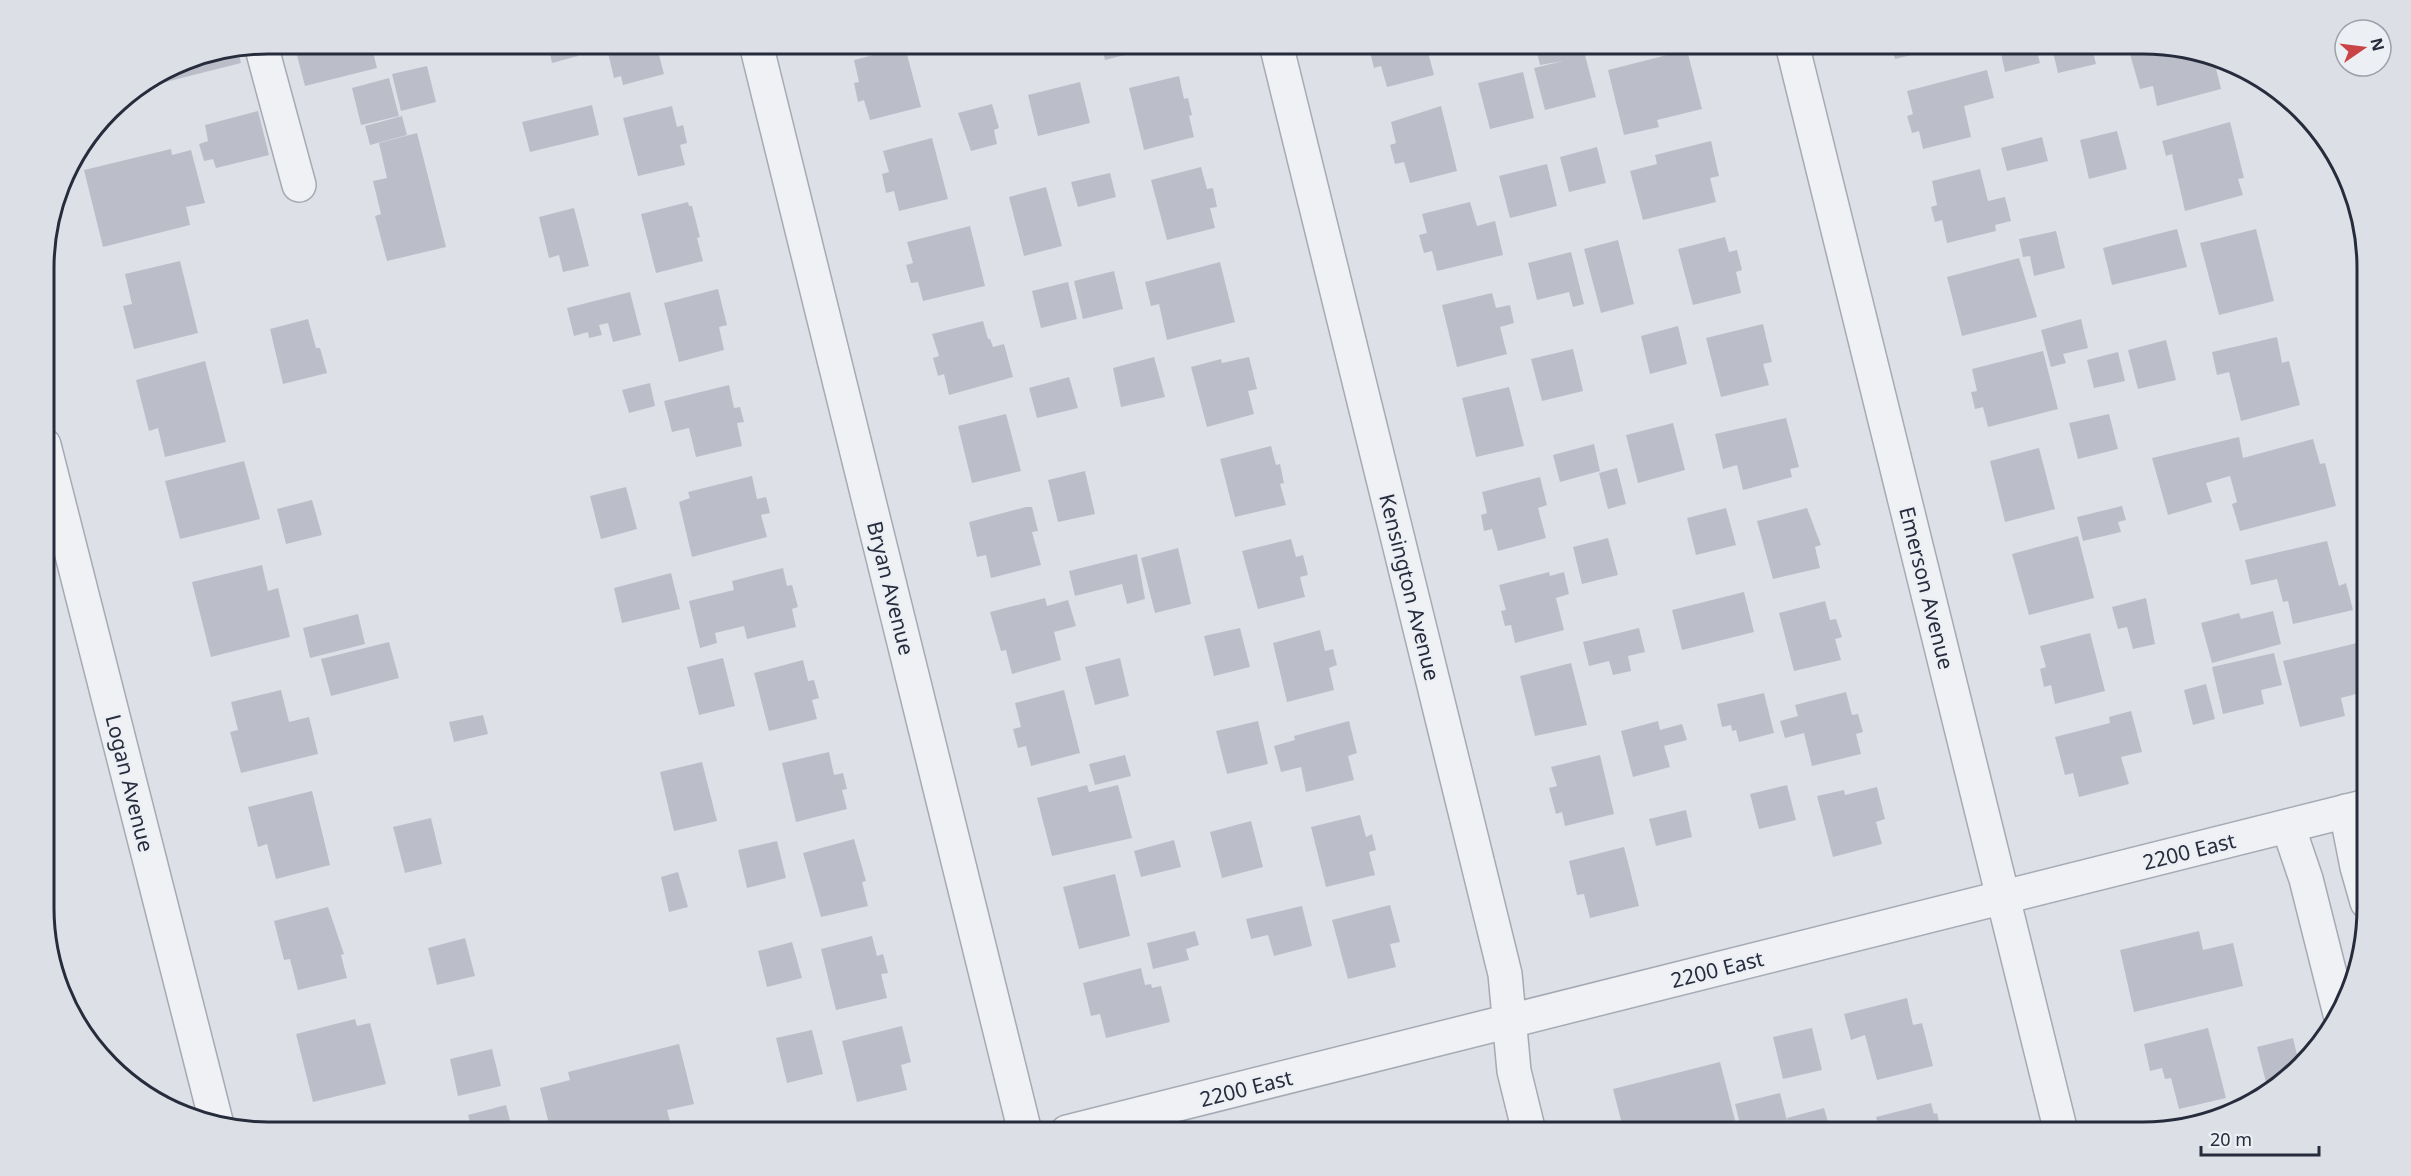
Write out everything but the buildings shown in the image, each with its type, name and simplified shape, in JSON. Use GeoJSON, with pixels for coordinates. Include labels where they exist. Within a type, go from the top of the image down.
{"type":"FeatureCollection","features":[{"type":"Feature","properties":{"kind":"street"},"geometry":{"type":"LineString","coordinates":[[263,54],[298,185]]}},
{"type":"Feature","properties":{"kind":"street","name":"Bryan Avenue"},"geometry":{"type":"LineString","coordinates":[[758,54],[1023,1122]]}},
{"type":"Feature","properties":{"kind":"street","name":"Kensington Avenue"},"geometry":{"type":"LineString","coordinates":[[1278,54],[1505,974],[1514,1071],[1527,1122]]}},
{"type":"Feature","properties":{"kind":"street","name":"Emerson Avenue"},"geometry":{"type":"LineString","coordinates":[[1794,54],[2059,1122]]}},
{"type":"Feature","properties":{"kind":"street","name":"Logan Avenue"},"geometry":{"type":"LineString","coordinates":[[54,484],[215,1116]]}},
{"type":"Feature","properties":{"kind":"street","name":"2200 East"},"geometry":{"type":"LineString","coordinates":[[1107,1122],[2357,809]]}},
{"type":"Feature","properties":{"kind":"street"},"geometry":{"type":"LineString","coordinates":[[2357,809],[2357,867]]}},
{"type":"Feature","properties":{"kind":"street"},"geometry":{"type":"LineString","coordinates":[[2288,826],[2306,879],[2336,1000]]}}]}
